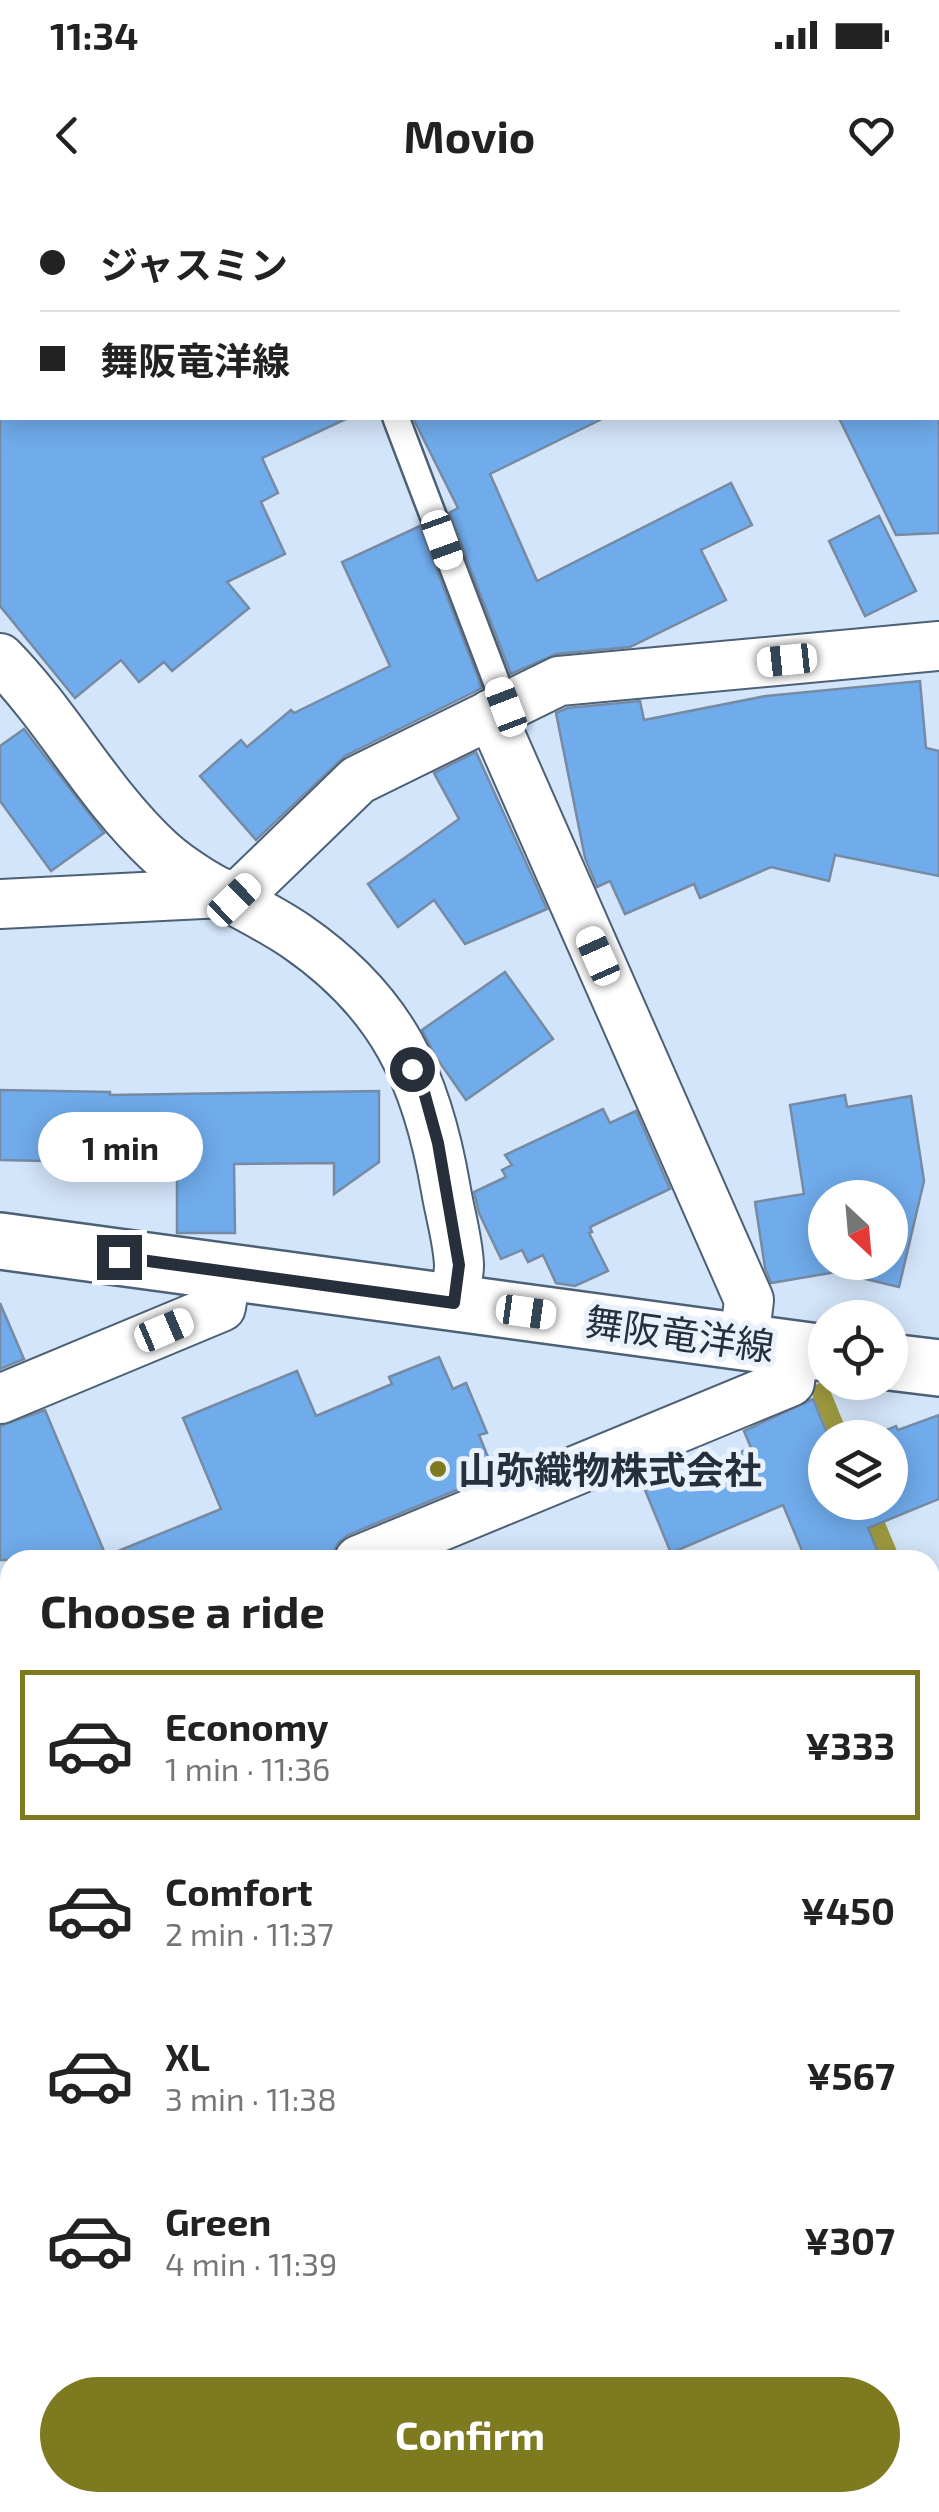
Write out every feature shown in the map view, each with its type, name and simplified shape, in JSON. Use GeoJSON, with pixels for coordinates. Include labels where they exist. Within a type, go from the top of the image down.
{"type":"FeatureCollection","features":[{"type":"Feature","properties":{"kind":"main road","name":"舞阪竜洋線"},"geometry":{"type":"LineString","coordinates":[[0,1241],[788,1348]]}},
{"type":"Feature","properties":{"kind":"main road"},"geometry":{"type":"LineString","coordinates":[[908,1364],[939,1368]]}},
{"type":"Feature","properties":{"kind":"street"},"geometry":{"type":"LineString","coordinates":[[0,904],[228,897],[358,780],[559,681],[939,646]]}},
{"type":"Feature","properties":{"kind":"street"},"geometry":{"type":"LineString","coordinates":[[0,658],[47,710],[142,835],[169,860],[293,934],[335,964],[371,1002],[402,1045],[424,1092],[438,1143],[459,1265],[454,1303]]}},
{"type":"Feature","properties":{"kind":"street"},"geometry":{"type":"LineString","coordinates":[[383,1550],[790,1382],[788,1348],[750,1300],[499,711]]}},
{"type":"Feature","properties":{"kind":"street"},"geometry":{"type":"LineString","coordinates":[[0,1398],[221,1307],[226,1272]]}},
{"type":"Feature","properties":{"kind":"lane"},"geometry":{"type":"LineString","coordinates":[[397,420],[499,711]]}},
{"type":"Feature","properties":{"kind":"building"},"geometry":{"type":"Polygon","coordinates":[[[0,420],[344,420],[262,458],[278,493],[261,502],[285,554],[227,582],[249,608],[172,671],[164,662],[139,682],[121,660],[75,698],[0,606],[0,420]]]}},
{"type":"Feature","properties":{"kind":"building"},"geometry":{"type":"Polygon","coordinates":[[[414,420],[600,420],[490,474],[537,581],[731,483],[752,525],[701,550],[726,600],[630,647],[556,654],[511,674],[449,513],[458,508],[414,420]]]}},
{"type":"Feature","properties":{"kind":"building"},"geometry":{"type":"Polygon","coordinates":[[[840,420],[939,420],[939,533],[896,535],[840,420]]]}},
{"type":"Feature","properties":{"kind":"building"},"geometry":{"type":"Polygon","coordinates":[[[879,516],[916,591],[865,616],[829,541],[879,516]]]}},
{"type":"Feature","properties":{"kind":"building"},"geometry":{"type":"Polygon","coordinates":[[[420,526],[482,688],[345,756],[256,840],[200,776],[241,740],[247,747],[291,710],[294,713],[390,666],[342,562],[420,526]]]}},
{"type":"Feature","properties":{"kind":"building"},"geometry":{"type":"Polygon","coordinates":[[[920,681],[926,748],[939,751],[939,876],[835,855],[829,881],[771,867],[700,898],[694,884],[625,914],[610,881],[597,887],[585,858],[556,713],[567,708],[640,701],[644,720],[766,696],[920,681]]]}},
{"type":"Feature","properties":{"kind":"building"},"geometry":{"type":"Polygon","coordinates":[[[24,729],[104,833],[51,871],[0,801],[0,746],[24,729]]]}},
{"type":"Feature","properties":{"kind":"building"},"geometry":{"type":"Polygon","coordinates":[[[476,752],[547,909],[465,944],[434,900],[398,927],[368,884],[459,819],[434,773],[476,752]]]}},
{"type":"Feature","properties":{"kind":"building"},"geometry":{"type":"Polygon","coordinates":[[[505,972],[553,1039],[466,1100],[422,1030],[505,972]]]}},
{"type":"Feature","properties":{"kind":"building"},"geometry":{"type":"Polygon","coordinates":[[[0,1090],[110,1095],[379,1091],[379,1162],[334,1194],[334,1163],[234,1164],[235,1233],[177,1233],[177,1164],[0,1160],[0,1090]]]}},
{"type":"Feature","properties":{"kind":"building"},"geometry":{"type":"Polygon","coordinates":[[[845,1095],[847,1107],[911,1096],[924,1181],[908,1249],[908,1180],[808,1180],[808,1277],[771,1283],[755,1202],[804,1194],[790,1105],[845,1095]]]}},
{"type":"Feature","properties":{"kind":"building"},"geometry":{"type":"Polygon","coordinates":[[[603,1109],[610,1123],[636,1111],[670,1189],[590,1227],[589,1233],[608,1271],[575,1286],[556,1283],[543,1255],[528,1262],[522,1250],[501,1259],[479,1213],[474,1192],[506,1177],[502,1170],[512,1165],[505,1155],[603,1109]]]}},
{"type":"Feature","properties":{"kind":"building"},"geometry":{"type":"Polygon","coordinates":[[[870,1280],[901,1280],[899,1287],[870,1280]]]}},
{"type":"Feature","properties":{"kind":"building"},"geometry":{"type":"Polygon","coordinates":[[[0,1303],[24,1359],[0,1369],[0,1303]]]}},
{"type":"Feature","properties":{"kind":"building"},"geometry":{"type":"Polygon","coordinates":[[[439,1357],[453,1389],[466,1383],[487,1433],[479,1435],[495,1474],[348,1535],[334,1550],[121,1550],[221,1509],[183,1418],[297,1371],[316,1416],[392,1384],[389,1377],[439,1357]]]}},
{"type":"Feature","properties":{"kind":"building"},"geometry":{"type":"Polygon","coordinates":[[[813,1400],[822,1420],[808,1420],[808,1520],[888,1520],[868,1528],[877,1550],[802,1550],[783,1505],[678,1550],[670,1550],[645,1490],[751,1448],[744,1431],[813,1400]]]}},
{"type":"Feature","properties":{"kind":"building"},"geometry":{"type":"Polygon","coordinates":[[[45,1410],[103,1550],[0,1550],[0,1426],[45,1410]]]}},
{"type":"Feature","properties":{"kind":"building"},"geometry":{"type":"Polygon","coordinates":[[[939,1415],[939,1499],[908,1512],[908,1426],[939,1415]]]}},
{"type":"Feature","properties":{"kind":"waterway"},"geometry":{"type":"LineString","coordinates":[[824,1400],[833,1420]]}},
{"type":"Feature","properties":{"kind":"waterway"},"geometry":{"type":"LineString","coordinates":[[874,1520],[887,1550]]}},
{"type":"Feature","properties":{"kind":"place","name":"山弥織物株式会社"},"geometry":{"type":"Point","coordinates":[438,1469]}},
{"type":"Feature","properties":{"kind":"route"},"geometry":{"type":"LineString","coordinates":[[119,1257],[454,1303],[459,1265],[438,1143],[424,1092],[412,1069]]}}]}
